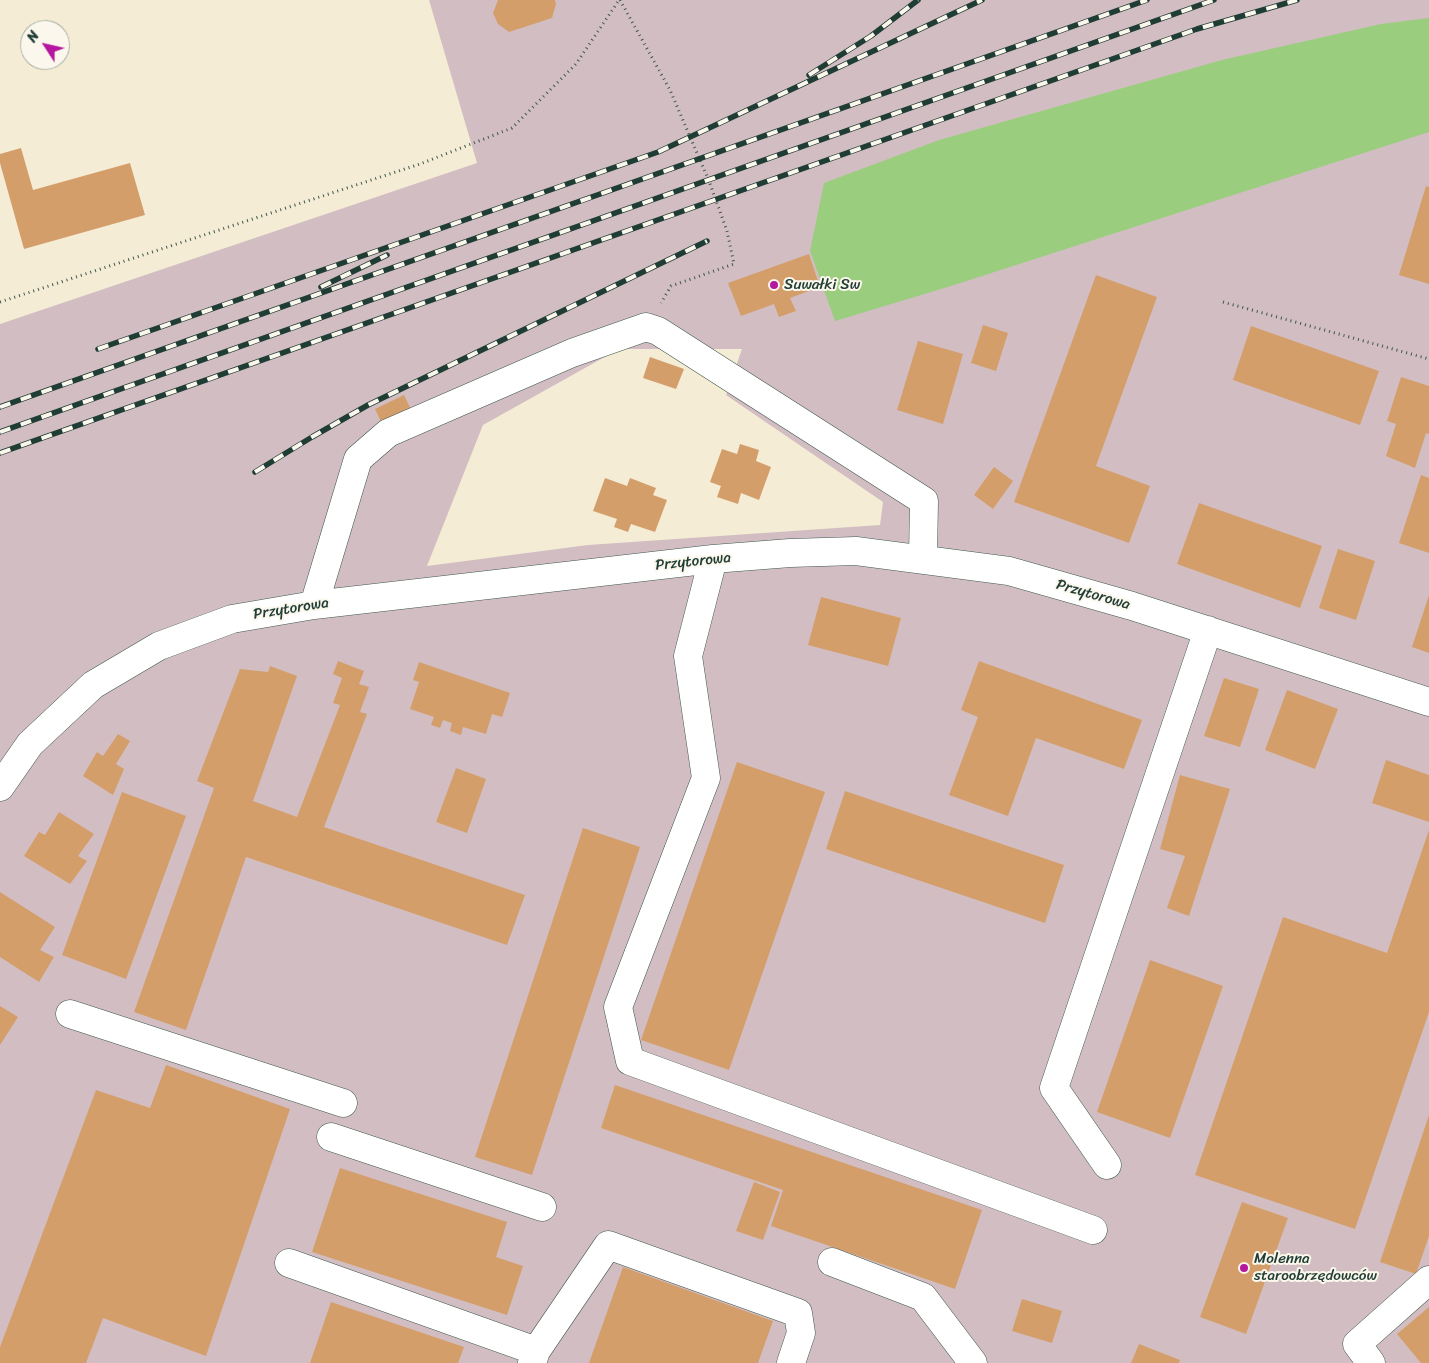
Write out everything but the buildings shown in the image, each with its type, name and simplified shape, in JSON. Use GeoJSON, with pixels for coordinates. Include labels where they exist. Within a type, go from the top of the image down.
{"type":"FeatureCollection","features":[{"type":"Feature","properties":{"kind":"street"},"geometry":{"type":"LineString","coordinates":[[314,605],[358,459],[388,433],[572,353],[646,327],[658,331],[924,501],[923,558]]}},
{"type":"Feature","properties":{"kind":"street","name":"Przytorowa"},"geometry":{"type":"LineString","coordinates":[[0,787],[30,744],[93,685],[159,646],[232,619],[314,605],[712,559],[790,553],[856,551],[923,558],[1009,571],[1208,630],[1429,702]]}},
{"type":"Feature","properties":{"kind":"street"},"geometry":{"type":"LineString","coordinates":[[712,559],[688,656],[706,778],[618,1007],[630,1061],[1093,1230]]}},
{"type":"Feature","properties":{"kind":"street"},"geometry":{"type":"LineString","coordinates":[[1107,1165],[1054,1088],[1208,630]]}},
{"type":"Feature","properties":{"kind":"street"},"geometry":{"type":"LineString","coordinates":[[70,1014],[343,1103]]}},
{"type":"Feature","properties":{"kind":"street"},"geometry":{"type":"LineString","coordinates":[[331,1137],[542,1207]]}},
{"type":"Feature","properties":{"kind":"street"},"geometry":{"type":"LineString","coordinates":[[289,1263],[534,1357],[608,1245],[798,1313],[801,1333],[791,1363]]}},
{"type":"Feature","properties":{"kind":"street"},"geometry":{"type":"LineString","coordinates":[[832,1262],[923,1297],[973,1363]]}},
{"type":"Feature","properties":{"kind":"street"},"geometry":{"type":"LineString","coordinates":[[1371,1363],[1357,1344],[1429,1280]]}},
{"type":"Feature","properties":{"kind":"path"},"geometry":{"type":"LineString","coordinates":[[0,302],[420,164],[512,128],[576,64],[620,0],[670,90],[709,181],[727,231],[734,264],[671,286],[646,327]]}},
{"type":"Feature","properties":{"kind":"path"},"geometry":{"type":"LineString","coordinates":[[1223,302],[1429,359]]}},
{"type":"Feature","properties":{"kind":"shaded area"},"geometry":{"type":"Polygon","coordinates":[[[429,0],[1429,0],[1429,120],[1080,245],[1429,122],[1429,1363],[0,1363],[0,324],[477,163],[429,0]],[[619,349],[483,425],[427,566],[588,545],[880,525],[883,502],[726,395],[742,349],[619,349]]]}},
{"type":"Feature","properties":{"kind":"green space"},"geometry":{"type":"Polygon","coordinates":[[[1429,18],[1429,132],[951,286],[835,321],[810,251],[824,183],[939,140],[1222,60],[1381,24],[1429,18]]]}},
{"type":"Feature","properties":{"kind":"railway"},"geometry":{"type":"LineString","coordinates":[[809,75],[871,36],[918,0]]}},
{"type":"Feature","properties":{"kind":"railway"},"geometry":{"type":"LineString","coordinates":[[98,349],[658,152],[982,0]]}},
{"type":"Feature","properties":{"kind":"railway"},"geometry":{"type":"LineString","coordinates":[[0,407],[1147,0]]}},
{"type":"Feature","properties":{"kind":"railway"},"geometry":{"type":"LineString","coordinates":[[0,432],[1214,0]]}},
{"type":"Feature","properties":{"kind":"railway"},"geometry":{"type":"LineString","coordinates":[[0,453],[1197,29],[1297,0]]}},
{"type":"Feature","properties":{"kind":"railway"},"geometry":{"type":"LineString","coordinates":[[255,472],[368,405],[707,241]]}},
{"type":"Feature","properties":{"kind":"railway"},"geometry":{"type":"LineString","coordinates":[[321,287],[387,255]]}},
{"type":"Feature","properties":{"kind":"place","name":"Suwałki Sw"},"geometry":{"type":"Point","coordinates":[774,285]}},
{"type":"Feature","properties":{"kind":"place","name":"Molenna staroobrzędowców"},"geometry":{"type":"Point","coordinates":[1244,1268]}}]}
